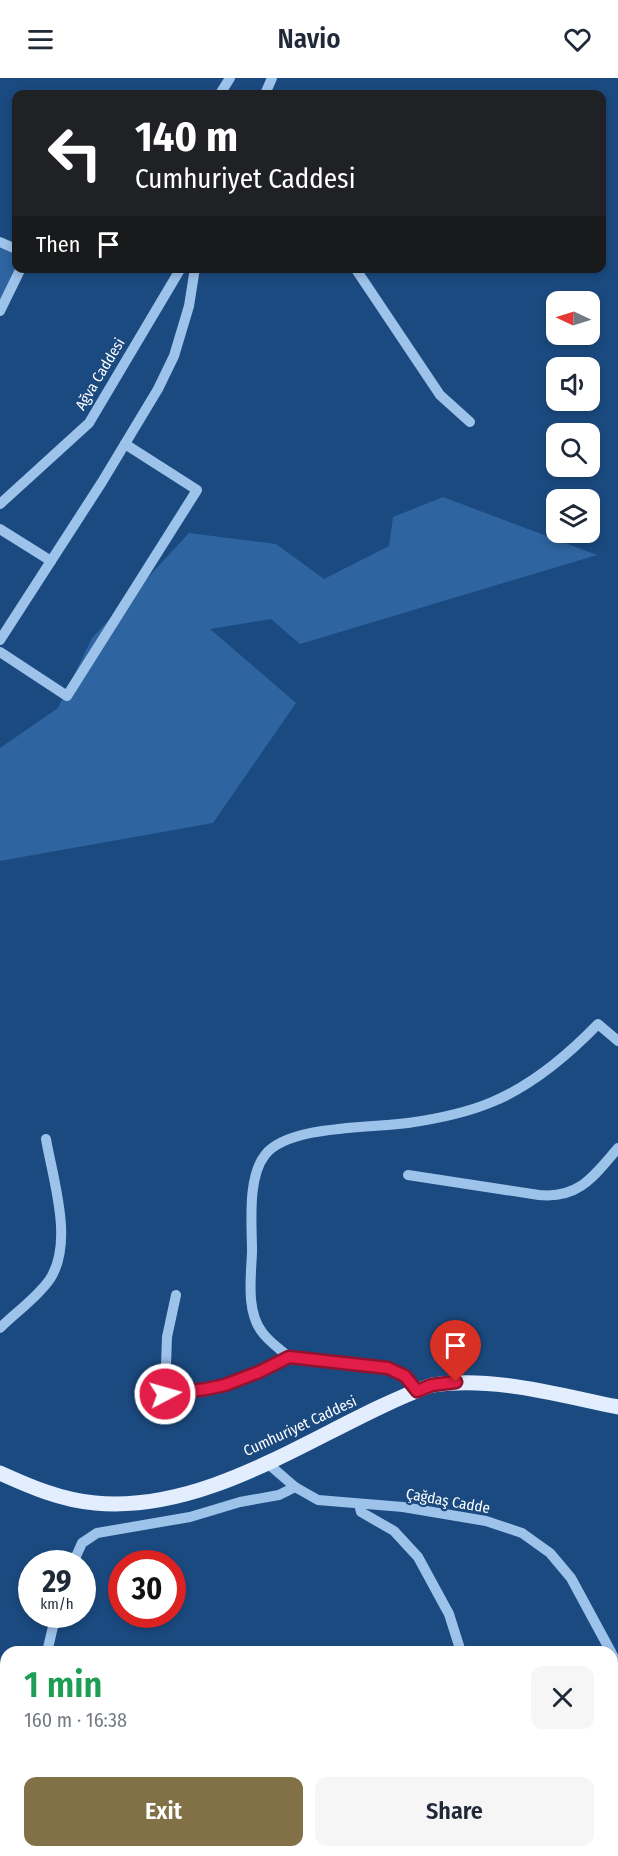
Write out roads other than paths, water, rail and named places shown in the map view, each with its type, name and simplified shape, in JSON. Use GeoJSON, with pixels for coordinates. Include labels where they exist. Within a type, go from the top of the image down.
{"type":"FeatureCollection","features":[{"type":"Feature","properties":{"kind":"main road","name":"Cumhuriyet Caddesi"},"geometry":{"type":"LineString","coordinates":[[2,1473],[44,1492],[67,1499],[95,1503],[150,1502],[180,1496],[237,1476],[432,1385],[456,1382],[481,1383],[618,1407]]}},
{"type":"Feature","properties":{"kind":"street"},"geometry":{"type":"LineString","coordinates":[[0,312],[19,273]]}},
{"type":"Feature","properties":{"kind":"street","name":"Ağva Caddesi"},"geometry":{"type":"LineString","coordinates":[[0,504],[89,423],[178,273]]}},
{"type":"Feature","properties":{"kind":"street"},"geometry":{"type":"LineString","coordinates":[[0,640],[158,389],[174,356],[189,306],[194,273]]}},
{"type":"Feature","properties":{"kind":"street"},"geometry":{"type":"LineString","coordinates":[[358,273],[440,395],[470,422]]}},
{"type":"Feature","properties":{"kind":"street"},"geometry":{"type":"LineString","coordinates":[[0,652],[67,696],[197,490],[125,444]]}},
{"type":"Feature","properties":{"kind":"street"},"geometry":{"type":"LineString","coordinates":[[0,529],[51,561]]}},
{"type":"Feature","properties":{"kind":"street"},"geometry":{"type":"LineString","coordinates":[[289,1357],[260,1330],[252,1309],[254,1183],[259,1164],[269,1150],[282,1141],[316,1132],[410,1123],[492,1102],[543,1073],[598,1024],[618,1041]]}},
{"type":"Feature","properties":{"kind":"street"},"geometry":{"type":"LineString","coordinates":[[0,1328],[49,1281],[62,1249],[61,1226],[46,1139]]}},
{"type":"Feature","properties":{"kind":"street"},"geometry":{"type":"LineString","coordinates":[[408,1175],[539,1195],[558,1195],[574,1190],[589,1181],[618,1148]]}},
{"type":"Feature","properties":{"kind":"street"},"geometry":{"type":"LineString","coordinates":[[176,1295],[167,1337],[165,1394],[225,1385],[289,1357],[388,1368],[405,1376],[417,1391]]}},
{"type":"Feature","properties":{"kind":"street","name":"Çağdaş Cadde"},"geometry":{"type":"LineString","coordinates":[[266,1462],[295,1486],[318,1500],[403,1507],[486,1521],[522,1533],[550,1553],[571,1578],[607,1646]]}},
{"type":"Feature","properties":{"kind":"street"},"geometry":{"type":"LineString","coordinates":[[79,1550],[82,1543],[97,1533],[190,1517],[240,1502],[279,1496],[295,1486]]}},
{"type":"Feature","properties":{"kind":"street"},"geometry":{"type":"LineString","coordinates":[[359,1504],[362,1512],[394,1532],[418,1557],[449,1614],[459,1646]]}},
{"type":"Feature","properties":{"kind":"street"},"geometry":{"type":"LineString","coordinates":[[48,1646],[53,1628]]}}]}
